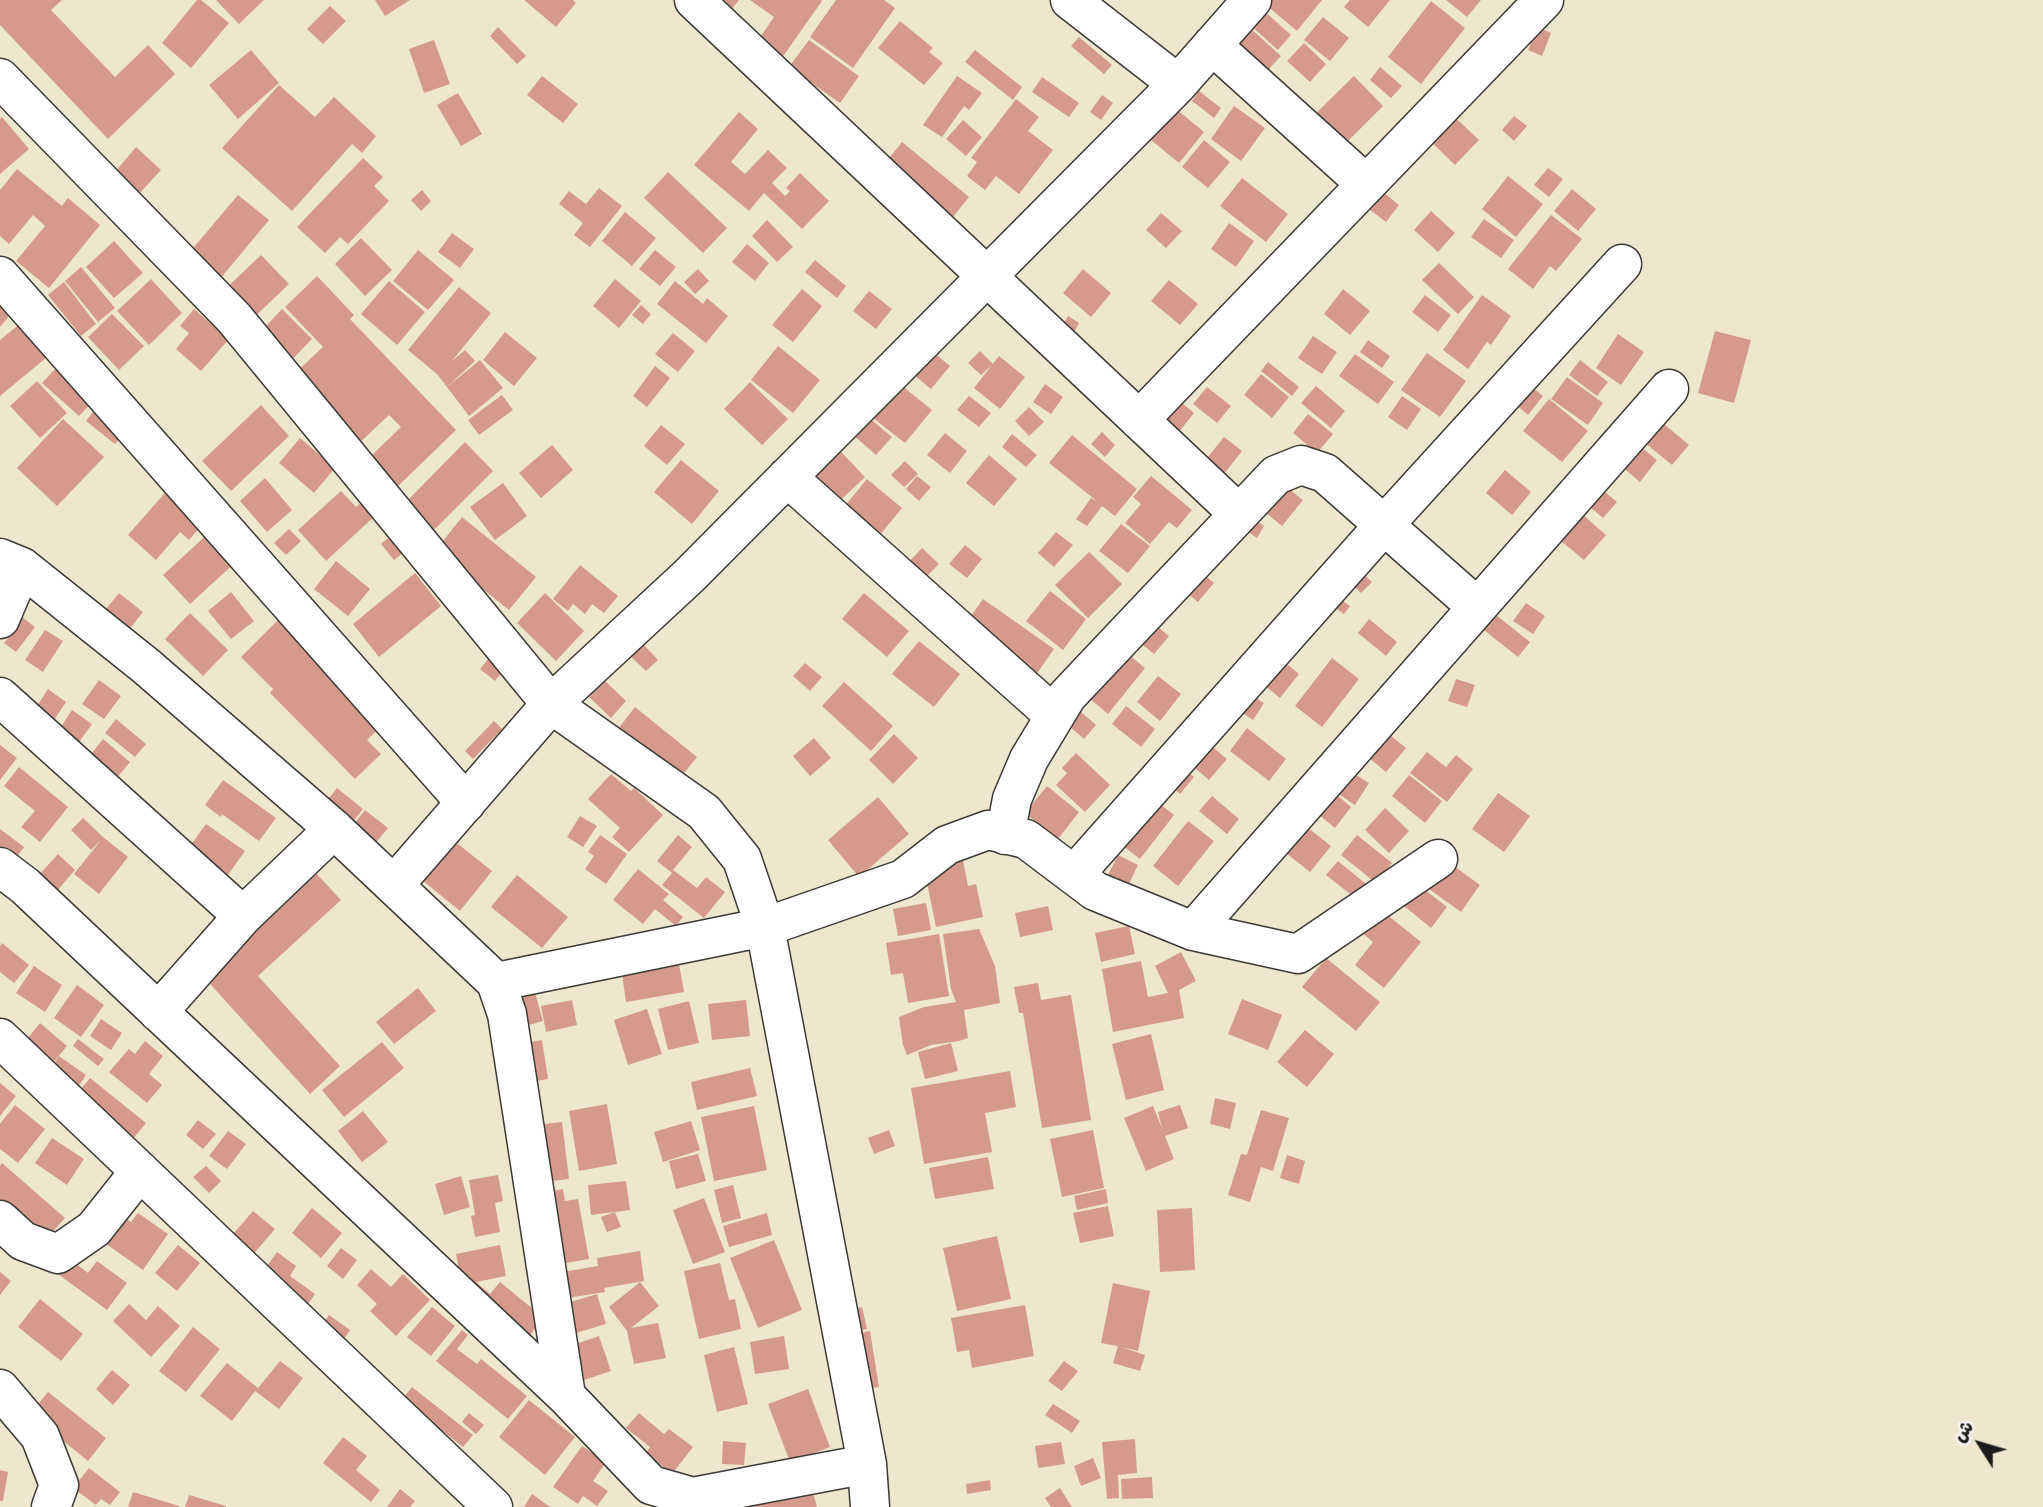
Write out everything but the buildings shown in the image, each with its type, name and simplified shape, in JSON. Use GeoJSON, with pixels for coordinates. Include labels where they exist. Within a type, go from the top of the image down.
{"type":"FeatureCollection","features":[{"type":"Feature","properties":{"kind":"street"},"geometry":{"type":"LineString","coordinates":[[694,0],[1239,514]]}},
{"type":"Feature","properties":{"kind":"street"},"geometry":{"type":"LineString","coordinates":[[1070,0],[1178,84]]}},
{"type":"Feature","properties":{"kind":"street"},"geometry":{"type":"LineString","coordinates":[[394,886],[551,704],[689,576],[1178,84],[1252,0]]}},
{"type":"Feature","properties":{"kind":"street"},"geometry":{"type":"LineString","coordinates":[[1139,420],[1544,0]]}},
{"type":"Feature","properties":{"kind":"street"},"geometry":{"type":"LineString","coordinates":[[1212,45],[1366,184]]}},
{"type":"Feature","properties":{"kind":"street"},"geometry":{"type":"LineString","coordinates":[[0,78],[234,318],[551,704],[704,812],[742,859],[765,927],[867,1464],[870,1507]]}},
{"type":"Feature","properties":{"kind":"street"},"geometry":{"type":"LineString","coordinates":[[1074,875],[1384,525],[1622,264]]}},
{"type":"Feature","properties":{"kind":"street"},"geometry":{"type":"LineString","coordinates":[[0,276],[466,803]]}},
{"type":"Feature","properties":{"kind":"street"},"geometry":{"type":"LineString","coordinates":[[1193,931],[1670,389]]}},
{"type":"Feature","properties":{"kind":"street"},"geometry":{"type":"LineString","coordinates":[[1005,835],[1012,799],[1029,759],[1067,696],[1276,475],[1301,465],[1325,473],[1477,607]]}},
{"type":"Feature","properties":{"kind":"street"},"geometry":{"type":"LineString","coordinates":[[787,477],[1055,716]]}},
{"type":"Feature","properties":{"kind":"street"},"geometry":{"type":"LineString","coordinates":[[0,619],[11,562],[146,666],[334,829],[496,982],[507,1014],[566,1396]]}},
{"type":"Feature","properties":{"kind":"street"},"geometry":{"type":"LineString","coordinates":[[0,697],[243,916]]}},
{"type":"Feature","properties":{"kind":"street"},"geometry":{"type":"LineString","coordinates":[[158,1012],[243,916],[334,829]]}},
{"type":"Feature","properties":{"kind":"street"},"geometry":{"type":"LineString","coordinates":[[496,982],[765,927],[903,879],[947,845],[988,830],[1026,839],[1095,891],[1193,931],[1298,954],[1438,859]]}},
{"type":"Feature","properties":{"kind":"street"},"geometry":{"type":"LineString","coordinates":[[0,867],[25,886],[566,1396],[651,1485],[693,1497],[867,1464]]}},
{"type":"Feature","properties":{"kind":"street"},"geometry":{"type":"LineString","coordinates":[[0,1038],[493,1507]]}},
{"type":"Feature","properties":{"kind":"street"},"geometry":{"type":"LineString","coordinates":[[0,1220],[23,1241],[58,1254],[94,1229],[140,1171]]}},
{"type":"Feature","properties":{"kind":"street"},"geometry":{"type":"LineString","coordinates":[[0,1389],[40,1436],[59,1485],[51,1507]]}}]}
